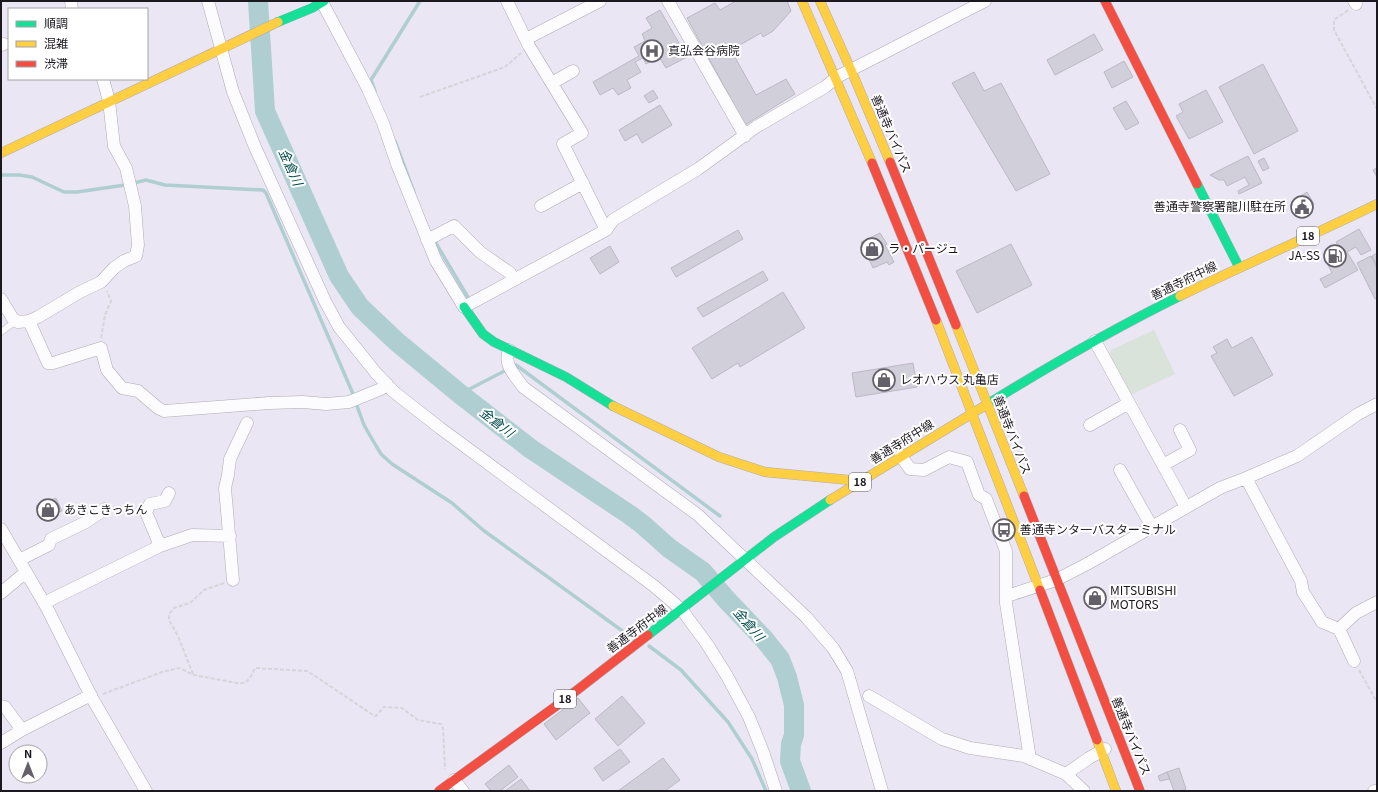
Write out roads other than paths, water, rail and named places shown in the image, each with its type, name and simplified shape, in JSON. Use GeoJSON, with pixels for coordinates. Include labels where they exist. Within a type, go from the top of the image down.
{"type":"FeatureCollection","features":[{"type":"Feature","properties":{"kind":"main road"},"geometry":{"type":"LineString","coordinates":[[802,1],[837,77],[909,253],[1039,586],[1116,791]]}},
{"type":"Feature","properties":{"kind":"main road","name":"善通寺バイパス"},"geometry":{"type":"LineString","coordinates":[[820,1],[851,70],[924,244],[1140,791]]}},
{"type":"Feature","properties":{"kind":"main road"},"geometry":{"type":"LineString","coordinates":[[1105,1],[1240,267]]}},
{"type":"Feature","properties":{"kind":"main road"},"geometry":{"type":"LineString","coordinates":[[1,153],[294,14],[312,8],[323,2]]}},
{"type":"Feature","properties":{"kind":"main road","name":"善通寺府中線"},"geometry":{"type":"LineString","coordinates":[[439,791],[563,701],[774,537],[860,481],[987,403],[1131,320],[1240,267],[1377,204]]}},
{"type":"Feature","properties":{"kind":"main road"},"geometry":{"type":"LineString","coordinates":[[464,307],[483,334],[494,342],[566,378],[615,407],[719,457],[765,472],[860,481]]}},
{"type":"Feature","properties":{"kind":"street"},"geometry":{"type":"LineString","coordinates":[[208,1],[233,92],[255,147],[325,301],[339,327],[394,392],[440,428],[654,586],[685,607],[727,676],[749,717],[776,791]]}},
{"type":"Feature","properties":{"kind":"street"},"geometry":{"type":"LineString","coordinates":[[507,1],[528,42],[582,133],[563,144],[606,230]]}},
{"type":"Feature","properties":{"kind":"street"},"geometry":{"type":"LineString","coordinates":[[528,42],[600,1]]}},
{"type":"Feature","properties":{"kind":"street"},"geometry":{"type":"LineString","coordinates":[[668,1],[745,136]]}},
{"type":"Feature","properties":{"kind":"street"},"geometry":{"type":"LineString","coordinates":[[323,2],[368,89],[383,123],[400,171],[431,238],[436,261],[464,307],[606,230],[614,220],[698,169],[756,127],[825,87],[837,77],[985,1]]}},
{"type":"Feature","properties":{"kind":"street"},"geometry":{"type":"LineString","coordinates":[[552,83],[574,71]]}},
{"type":"Feature","properties":{"kind":"street"},"geometry":{"type":"LineString","coordinates":[[1,299],[13,319],[18,322],[29,321],[80,292],[103,281],[114,268],[124,261],[136,256],[138,246],[135,206],[126,168],[114,146],[110,101],[103,80]]}},
{"type":"Feature","properties":{"kind":"street"},"geometry":{"type":"LineString","coordinates":[[541,206],[583,183]]}},
{"type":"Feature","properties":{"kind":"street"},"geometry":{"type":"LineString","coordinates":[[431,238],[454,226],[480,252],[510,273],[514,280]]}},
{"type":"Feature","properties":{"kind":"street"},"geometry":{"type":"LineString","coordinates":[[29,321],[48,362],[54,363],[101,348],[107,370],[122,388],[138,391],[158,408],[164,411],[269,403],[303,402],[326,404],[349,402],[381,389],[387,384]]}},
{"type":"Feature","properties":{"kind":"street"},"geometry":{"type":"LineString","coordinates":[[1095,340],[1186,508]]}},
{"type":"Feature","properties":{"kind":"street"},"geometry":{"type":"LineString","coordinates":[[509,350],[506,357],[509,367],[523,387],[698,515],[741,563],[806,617],[833,648],[847,671],[882,791]]}},
{"type":"Feature","properties":{"kind":"street"},"geometry":{"type":"LineString","coordinates":[[1090,425],[1129,403]]}},
{"type":"Feature","properties":{"kind":"street"},"geometry":{"type":"LineString","coordinates":[[1007,596],[1056,580],[1220,488],[1297,456],[1358,414],[1377,404]]}},
{"type":"Feature","properties":{"kind":"street"},"geometry":{"type":"LineString","coordinates":[[233,580],[225,488],[230,459],[247,423]]}},
{"type":"Feature","properties":{"kind":"street"},"geometry":{"type":"LineString","coordinates":[[1162,465],[1190,450],[1180,430]]}},
{"type":"Feature","properties":{"kind":"street"},"geometry":{"type":"LineString","coordinates":[[901,456],[910,469],[924,470],[949,457],[967,462],[979,495],[986,499],[1006,551],[1006,603],[1030,759]]}},
{"type":"Feature","properties":{"kind":"street"},"geometry":{"type":"LineString","coordinates":[[1120,470],[1152,527]]}},
{"type":"Feature","properties":{"kind":"street"},"geometry":{"type":"LineString","coordinates":[[1246,478],[1301,581],[1303,592],[1322,622],[1340,629],[1354,661]]}},
{"type":"Feature","properties":{"kind":"street"},"geometry":{"type":"LineString","coordinates":[[160,546],[146,512],[150,504],[165,501],[169,493]]}},
{"type":"Feature","properties":{"kind":"street"},"geometry":{"type":"LineString","coordinates":[[19,560],[49,545],[51,539],[86,522],[105,509]]}},
{"type":"Feature","properties":{"kind":"street"},"geometry":{"type":"LineString","coordinates":[[1,529],[44,603],[92,697],[146,791]]}},
{"type":"Feature","properties":{"kind":"street"},"geometry":{"type":"LineString","coordinates":[[44,603],[160,546],[192,534],[230,536]]}},
{"type":"Feature","properties":{"kind":"street"},"geometry":{"type":"LineString","coordinates":[[1,592],[26,572]]}},
{"type":"Feature","properties":{"kind":"street"},"geometry":{"type":"LineString","coordinates":[[1340,629],[1356,613],[1377,602]]}},
{"type":"Feature","properties":{"kind":"street"},"geometry":{"type":"LineString","coordinates":[[869,696],[942,739],[970,748],[1024,756],[1066,774],[1084,791]]}},
{"type":"Feature","properties":{"kind":"street"},"geometry":{"type":"LineString","coordinates":[[1,743],[22,730],[92,697]]}},
{"type":"Feature","properties":{"kind":"street"},"geometry":{"type":"LineString","coordinates":[[1,706],[5,707],[22,730]]}},
{"type":"Feature","properties":{"kind":"street"},"geometry":{"type":"LineString","coordinates":[[1066,774],[1088,758],[1121,741]]}},
{"type":"Feature","properties":{"kind":"street"},"geometry":{"type":"LineString","coordinates":[[453,781],[463,791]]}},
{"type":"Feature","properties":{"kind":"lane"},"geometry":{"type":"LineString","coordinates":[[1,332],[16,321]]}},
{"type":"Feature","properties":{"kind":"waterway","name":"金倉川"},"geometry":{"type":"LineString","coordinates":[[258,1],[265,111],[339,276],[360,307],[397,342],[460,394],[531,449],[630,515],[669,548],[703,572],[725,598],[764,639],[780,659],[787,677],[794,705],[794,735],[791,744],[790,761],[801,791]]}},
{"type":"Feature","properties":{"kind":"waterway"},"geometry":{"type":"LineString","coordinates":[[375,91],[371,80],[420,1]]}},
{"type":"Feature","properties":{"kind":"waterway"},"geometry":{"type":"LineString","coordinates":[[395,141],[414,192]]}},
{"type":"Feature","properties":{"kind":"waterway"},"geometry":{"type":"LineString","coordinates":[[1,175],[32,177],[64,192],[77,192],[125,185]]}},
{"type":"Feature","properties":{"kind":"waterway"},"geometry":{"type":"LineString","coordinates":[[134,183],[146,180],[165,185],[263,190],[266,193],[354,396]]}},
{"type":"Feature","properties":{"kind":"waterway"},"geometry":{"type":"LineString","coordinates":[[434,240],[469,299]]}},
{"type":"Feature","properties":{"kind":"waterway"},"geometry":{"type":"LineString","coordinates":[[460,394],[516,365],[720,516]]}},
{"type":"Feature","properties":{"kind":"waterway"},"geometry":{"type":"LineString","coordinates":[[357,406],[364,425],[381,454],[392,464],[452,503],[483,530],[628,635]]}},
{"type":"Feature","properties":{"kind":"waterway"},"geometry":{"type":"LineString","coordinates":[[649,646],[681,670],[728,722],[752,759],[766,791]]}},
{"type":"Feature","properties":{"kind":"place","name":"真弘会谷病院"},"geometry":{"type":"Point","coordinates":[652,51]}},
{"type":"Feature","properties":{"kind":"place","name":"善通寺警察署龍川駐在所"},"geometry":{"type":"Point","coordinates":[1302,207]}},
{"type":"Feature","properties":{"kind":"place","name":"ラ・パージュ"},"geometry":{"type":"Point","coordinates":[872,249]}},
{"type":"Feature","properties":{"kind":"place","name":"JA-SS"},"geometry":{"type":"Point","coordinates":[1335,256]}},
{"type":"Feature","properties":{"kind":"place","name":"レオハウス 丸亀店"},"geometry":{"type":"Point","coordinates":[884,380]}},
{"type":"Feature","properties":{"kind":"place","name":"あきこきっちん"},"geometry":{"type":"Point","coordinates":[48,510]}},
{"type":"Feature","properties":{"kind":"place","name":"善通寺ンタ一バスターミナル"},"geometry":{"type":"Point","coordinates":[1004,530]}},
{"type":"Feature","properties":{"kind":"place","name":"MITSUBISHI MOTORS"},"geometry":{"type":"Point","coordinates":[1095,598]}}]}
